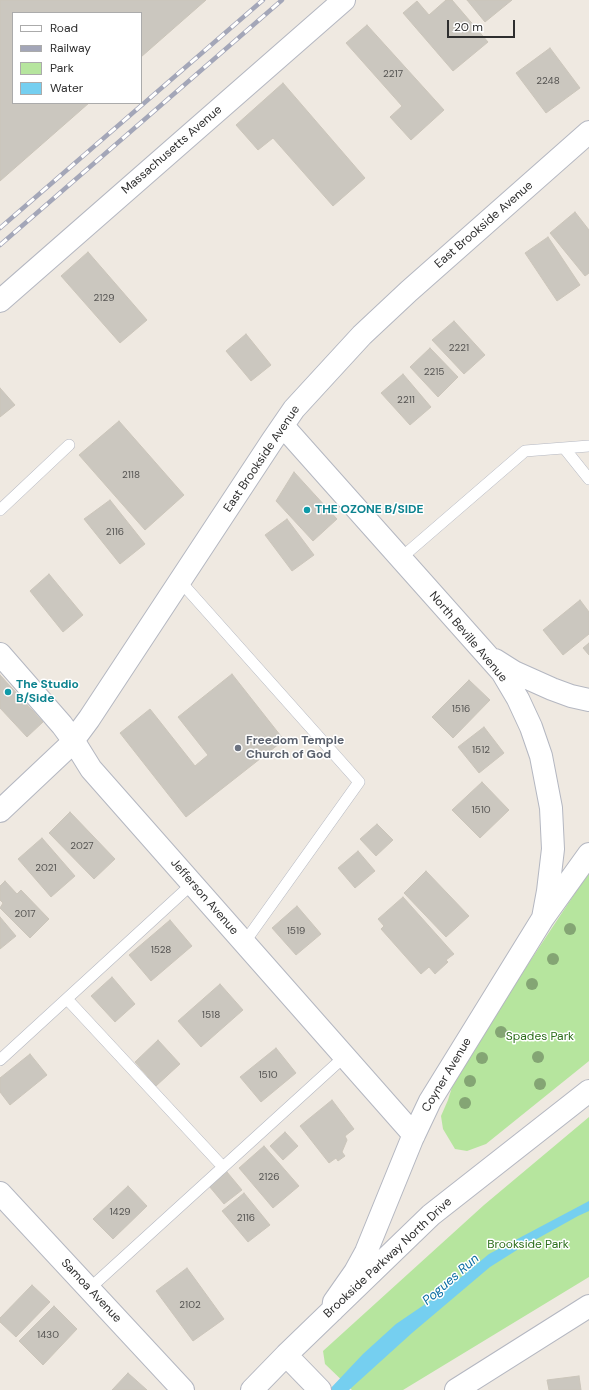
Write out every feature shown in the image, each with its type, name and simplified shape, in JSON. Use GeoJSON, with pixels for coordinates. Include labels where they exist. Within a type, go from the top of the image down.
{"type":"FeatureCollection","features":[{"type":"Feature","properties":{"kind":"street","name":"Massachusetts Avenue"},"geometry":{"type":"LineString","coordinates":[[0,301],[344,0]]}},
{"type":"Feature","properties":{"kind":"street","name":"East Brookside Avenue"},"geometry":{"type":"LineString","coordinates":[[0,811],[69,746],[89,719],[294,409],[368,330],[409,290],[589,132]]}},
{"type":"Feature","properties":{"kind":"street","name":"North Beville Avenue"},"geometry":{"type":"LineString","coordinates":[[283,426],[502,672],[518,699],[535,737],[545,771],[551,808],[553,842],[551,870],[543,918]]}},
{"type":"Feature","properties":{"kind":"street"},"geometry":{"type":"LineString","coordinates":[[484,653],[514,672],[561,692],[589,700]]}},
{"type":"Feature","properties":{"kind":"street","name":"Jefferson Avenue"},"geometry":{"type":"LineString","coordinates":[[0,654],[62,725],[91,769],[414,1135]]}},
{"type":"Feature","properties":{"kind":"street","name":"Coyner Avenue"},"geometry":{"type":"LineString","coordinates":[[333,1310],[334,1302],[355,1272],[366,1252],[430,1100],[543,918],[589,854]]}},
{"type":"Feature","properties":{"kind":"street","name":"Brookside Parkway North Drive"},"geometry":{"type":"LineString","coordinates":[[252,1390],[286,1355],[431,1216],[589,1091]]}},
{"type":"Feature","properties":{"kind":"street","name":"Samoa Avenue"},"geometry":{"type":"LineString","coordinates":[[0,1193],[183,1390]]}},
{"type":"Feature","properties":{"kind":"street"},"geometry":{"type":"LineString","coordinates":[[456,1390],[589,1306]]}},
{"type":"Feature","properties":{"kind":"street"},"geometry":{"type":"LineString","coordinates":[[286,1355],[313,1383]]}},
{"type":"Feature","properties":{"kind":"lane"},"geometry":{"type":"LineString","coordinates":[[0,510],[69,445]]}},
{"type":"Feature","properties":{"kind":"lane"},"geometry":{"type":"LineString","coordinates":[[400,558],[525,451],[589,446]]}},
{"type":"Feature","properties":{"kind":"lane"},"geometry":{"type":"LineString","coordinates":[[565,449],[589,479]]}},
{"type":"Feature","properties":{"kind":"lane"},"geometry":{"type":"LineString","coordinates":[[180,581],[359,782],[244,943]]}},
{"type":"Feature","properties":{"kind":"lane"},"geometry":{"type":"LineString","coordinates":[[0,1060],[192,884]]}},
{"type":"Feature","properties":{"kind":"lane"},"geometry":{"type":"LineString","coordinates":[[66,999],[223,1167]]}},
{"type":"Feature","properties":{"kind":"lane"},"geometry":{"type":"LineString","coordinates":[[89,1289],[344,1057]]}},
{"type":"Feature","properties":{"kind":"green space","name":"Spades Park"},"geometry":{"type":"Polygon","coordinates":[[[589,872],[589,1061],[486,1144],[467,1151],[455,1149],[443,1129],[441,1116],[453,1084],[503,1002],[589,872]]]}},
{"type":"Feature","properties":{"kind":"green space","name":"Brookside Park"},"geometry":{"type":"Polygon","coordinates":[[[589,1117],[589,1277],[403,1390],[352,1390],[325,1364],[323,1351],[484,1205],[589,1117]]]}},
{"type":"Feature","properties":{"kind":"water"},"geometry":{"type":"Polygon","coordinates":[[[589,1201],[589,1211],[517,1250],[490,1267],[412,1333],[349,1390],[329,1390],[363,1354],[396,1324],[443,1292],[489,1254],[589,1201]]]}},
{"type":"Feature","properties":{"kind":"building"},"geometry":{"type":"Polygon","coordinates":[[[0,0],[206,0],[142,56],[142,12],[12,12],[12,104],[88,104],[0,181],[0,0]]]}},
{"type":"Feature","properties":{"kind":"building"},"geometry":{"type":"Polygon","coordinates":[[[446,0],[452,0],[488,42],[453,71],[403,13],[417,1],[429,15],[446,0]]]}},
{"type":"Feature","properties":{"kind":"building"},"geometry":{"type":"Polygon","coordinates":[[[467,0],[512,0],[485,22],[467,0]]]}},
{"type":"Feature","properties":{"kind":"building"},"geometry":{"type":"Polygon","coordinates":[[[367,25],[444,110],[411,140],[390,117],[402,106],[346,43],[367,25]]]}},
{"type":"Feature","properties":{"kind":"building"},"geometry":{"type":"Polygon","coordinates":[[[550,48],[580,88],[546,113],[516,73],[550,48]]]}},
{"type":"Feature","properties":{"kind":"building"},"geometry":{"type":"Polygon","coordinates":[[[283,83],[365,178],[333,206],[273,138],[258,150],[236,125],[283,83]]]}},
{"type":"Feature","properties":{"kind":"building"},"geometry":{"type":"Polygon","coordinates":[[[575,212],[589,230],[589,273],[585,276],[550,233],[575,212]]]}},
{"type":"Feature","properties":{"kind":"building"},"geometry":{"type":"Polygon","coordinates":[[[548,237],[580,285],[557,301],[525,253],[548,237]]]}},
{"type":"Feature","properties":{"kind":"building"},"geometry":{"type":"Polygon","coordinates":[[[88,252],[147,320],[120,343],[61,276],[88,252]]]}},
{"type":"Feature","properties":{"kind":"building"},"geometry":{"type":"Polygon","coordinates":[[[454,321],[485,355],[464,374],[432,340],[454,321]]]}},
{"type":"Feature","properties":{"kind":"building"},"geometry":{"type":"Polygon","coordinates":[[[246,334],[271,365],[251,381],[226,351],[246,334]]]}},
{"type":"Feature","properties":{"kind":"building"},"geometry":{"type":"Polygon","coordinates":[[[430,348],[458,377],[438,397],[410,367],[430,348]]]}},
{"type":"Feature","properties":{"kind":"building"},"geometry":{"type":"Polygon","coordinates":[[[403,374],[431,407],[410,425],[381,393],[403,374]]]}},
{"type":"Feature","properties":{"kind":"building"},"geometry":{"type":"Polygon","coordinates":[[[0,388],[15,405],[0,417],[0,388]]]}},
{"type":"Feature","properties":{"kind":"building"},"geometry":{"type":"Polygon","coordinates":[[[119,421],[184,495],[145,530],[79,455],[119,421]]]}},
{"type":"Feature","properties":{"kind":"building","name":"THE OZONE B/SIDE"},"geometry":{"type":"Polygon","coordinates":[[[294,472],[337,519],[313,541],[276,501],[294,472]]]}},
{"type":"Feature","properties":{"kind":"building"},"geometry":{"type":"Polygon","coordinates":[[[110,500],[145,544],[120,564],[84,519],[110,500]]]}},
{"type":"Feature","properties":{"kind":"building"},"geometry":{"type":"Polygon","coordinates":[[[287,519],[314,555],[292,571],[265,535],[287,519]]]}},
{"type":"Feature","properties":{"kind":"building"},"geometry":{"type":"Polygon","coordinates":[[[49,574],[83,615],[63,632],[30,591],[49,574]]]}},
{"type":"Feature","properties":{"kind":"building"},"geometry":{"type":"Polygon","coordinates":[[[580,600],[589,612],[589,634],[563,655],[543,630],[580,600]]]}},
{"type":"Feature","properties":{"kind":"building"},"geometry":{"type":"Polygon","coordinates":[[[589,643],[589,655],[583,648],[589,643]]]}},
{"type":"Feature","properties":{"kind":"building","name":"Freedom Temple Church of God"},"geometry":{"type":"Polygon","coordinates":[[[232,674],[284,740],[186,817],[120,733],[150,709],[195,766],[208,755],[178,717],[232,674]]]}},
{"type":"Feature","properties":{"kind":"building","name":"The Studio B/Side"},"geometry":{"type":"Polygon","coordinates":[[[0,675],[43,722],[27,737],[0,708],[0,675]]]}},
{"type":"Feature","properties":{"kind":"building"},"geometry":{"type":"Polygon","coordinates":[[[469,680],[490,700],[453,738],[432,717],[469,680]]]}},
{"type":"Feature","properties":{"kind":"building"},"geometry":{"type":"Polygon","coordinates":[[[484,727],[504,753],[479,773],[458,747],[484,727]]]}},
{"type":"Feature","properties":{"kind":"building"},"geometry":{"type":"Polygon","coordinates":[[[482,782],[509,810],[480,838],[452,810],[482,782]]]}},
{"type":"Feature","properties":{"kind":"building"},"geometry":{"type":"Polygon","coordinates":[[[70,812],[115,859],[94,879],[49,833],[70,812]]]}},
{"type":"Feature","properties":{"kind":"building"},"geometry":{"type":"Polygon","coordinates":[[[377,824],[393,840],[376,856],[360,839],[377,824]]]}},
{"type":"Feature","properties":{"kind":"building"},"geometry":{"type":"Polygon","coordinates":[[[42,838],[75,876],[51,897],[18,859],[42,838]]]}},
{"type":"Feature","properties":{"kind":"building"},"geometry":{"type":"Polygon","coordinates":[[[358,851],[375,871],[355,888],[338,868],[358,851]]]}},
{"type":"Feature","properties":{"kind":"building"},"geometry":{"type":"Polygon","coordinates":[[[426,871],[469,916],[446,937],[404,893],[426,871]]]}},
{"type":"Feature","properties":{"kind":"building"},"geometry":{"type":"Polygon","coordinates":[[[5,881],[17,894],[21,890],[49,919],[30,938],[0,908],[3,903],[0,900],[0,886],[5,881]]]}},
{"type":"Feature","properties":{"kind":"building"},"geometry":{"type":"Polygon","coordinates":[[[403,897],[454,954],[446,960],[448,962],[435,974],[429,967],[421,974],[381,929],[384,926],[378,919],[403,897]]]}},
{"type":"Feature","properties":{"kind":"building"},"geometry":{"type":"Polygon","coordinates":[[[297,906],[321,934],[296,955],[272,928],[297,906]]]}},
{"type":"Feature","properties":{"kind":"building"},"geometry":{"type":"Polygon","coordinates":[[[0,917],[16,936],[0,949],[0,917]]]}},
{"type":"Feature","properties":{"kind":"building"},"geometry":{"type":"Polygon","coordinates":[[[170,920],[192,946],[151,981],[129,955],[170,920]]]}},
{"type":"Feature","properties":{"kind":"building"},"geometry":{"type":"Polygon","coordinates":[[[112,977],[135,1004],[115,1022],[91,996],[112,977]]]}},
{"type":"Feature","properties":{"kind":"building"},"geometry":{"type":"Polygon","coordinates":[[[220,984],[243,1010],[201,1047],[178,1021],[220,984]]]}},
{"type":"Feature","properties":{"kind":"building"},"geometry":{"type":"Polygon","coordinates":[[[158,1040],[180,1064],[156,1086],[135,1062],[158,1040]]]}},
{"type":"Feature","properties":{"kind":"building"},"geometry":{"type":"Polygon","coordinates":[[[276,1048],[296,1073],[261,1102],[240,1077],[276,1048]]]}},
{"type":"Feature","properties":{"kind":"building"},"geometry":{"type":"Polygon","coordinates":[[[30,1054],[47,1075],[10,1105],[0,1092],[0,1078],[30,1054]]]}},
{"type":"Feature","properties":{"kind":"building"},"geometry":{"type":"Polygon","coordinates":[[[332,1100],[354,1129],[345,1136],[347,1140],[342,1152],[345,1156],[338,1161],[336,1158],[329,1163],[300,1126],[332,1100]]]}},
{"type":"Feature","properties":{"kind":"building"},"geometry":{"type":"Polygon","coordinates":[[[285,1132],[298,1146],[283,1160],[270,1146],[285,1132]]]}},
{"type":"Feature","properties":{"kind":"building"},"geometry":{"type":"Polygon","coordinates":[[[264,1146],[299,1186],[273,1208],[239,1168],[264,1146]]]}},
{"type":"Feature","properties":{"kind":"building"},"geometry":{"type":"Polygon","coordinates":[[[227,1172],[242,1190],[224,1204],[209,1186],[227,1172]]]}},
{"type":"Feature","properties":{"kind":"building"},"geometry":{"type":"Polygon","coordinates":[[[128,1186],[147,1206],[113,1239],[93,1219],[128,1186]]]}},
{"type":"Feature","properties":{"kind":"building"},"geometry":{"type":"Polygon","coordinates":[[[244,1193],[270,1225],[248,1242],[222,1211],[244,1193]]]}},
{"type":"Feature","properties":{"kind":"building"},"geometry":{"type":"Polygon","coordinates":[[[187,1268],[224,1319],[193,1341],[156,1291],[187,1268]]]}},
{"type":"Feature","properties":{"kind":"building"},"geometry":{"type":"Polygon","coordinates":[[[32,1285],[50,1302],[16,1337],[0,1322],[0,1318],[32,1285]]]}},
{"type":"Feature","properties":{"kind":"building"},"geometry":{"type":"Polygon","coordinates":[[[54,1306],[77,1329],[43,1365],[19,1341],[54,1306]]]}},
{"type":"Feature","properties":{"kind":"building"},"geometry":{"type":"Polygon","coordinates":[[[128,1373],[147,1390],[112,1390],[128,1373]]]}},
{"type":"Feature","properties":{"kind":"building"},"geometry":{"type":"Polygon","coordinates":[[[579,1376],[581,1390],[549,1390],[547,1380],[579,1376]]]}},
{"type":"Feature","properties":{"kind":"railway"},"geometry":{"type":"LineString","coordinates":[[0,228],[263,0]]}},
{"type":"Feature","properties":{"kind":"railway"},"geometry":{"type":"LineString","coordinates":[[0,245],[282,0]]}},
{"type":"Feature","properties":{"kind":"place","name":"THE OZONE B/SIDE"},"geometry":{"type":"Point","coordinates":[307,510]}},
{"type":"Feature","properties":{"kind":"place","name":"The Studio B/Side"},"geometry":{"type":"Point","coordinates":[8,692]}},
{"type":"Feature","properties":{"kind":"place","name":"Freedom Temple Church of God"},"geometry":{"type":"Point","coordinates":[238,748]}},
{"type":"Feature","properties":{"kind":"water label","name":"Pogues Run"},"geometry":{"type":"Point","coordinates":[451,1280]}}]}
